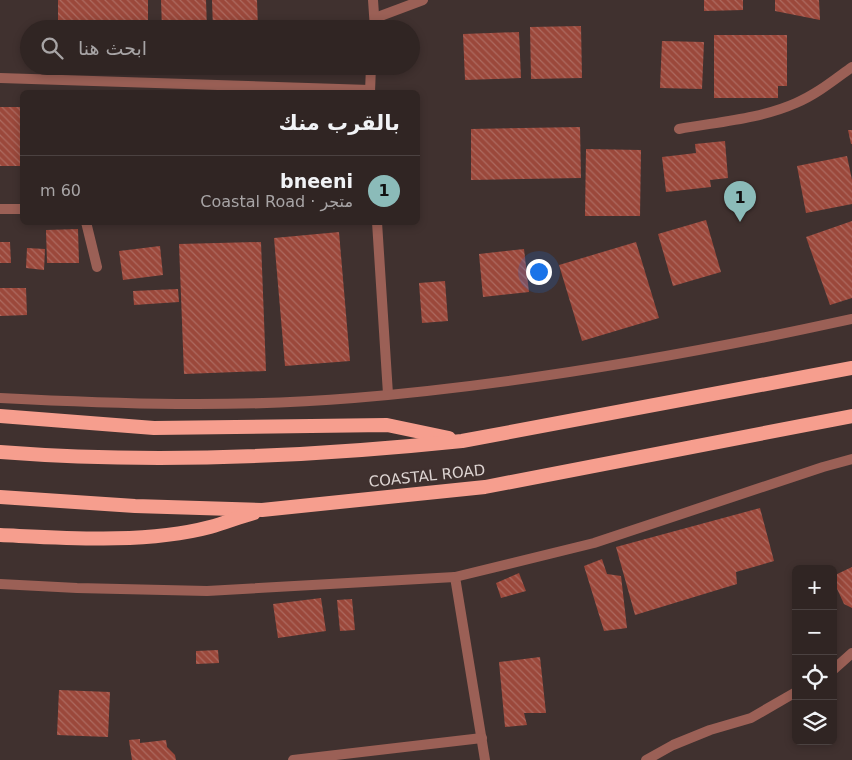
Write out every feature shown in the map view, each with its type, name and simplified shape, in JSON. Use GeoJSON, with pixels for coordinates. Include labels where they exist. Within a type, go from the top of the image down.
{"type":"FeatureCollection","features":[{"type":"Feature","properties":{"kind":"highway","name":"COASTAL ROAD"},"geometry":{"type":"LineString","coordinates":[[0,452],[128,458],[302,455],[462,441],[852,368]]}},
{"type":"Feature","properties":{"kind":"highway"},"geometry":{"type":"LineString","coordinates":[[0,416],[154,428],[387,425],[462,441]]}},
{"type":"Feature","properties":{"kind":"highway","name":"COASTAL ROAD"},"geometry":{"type":"LineString","coordinates":[[0,497],[135,506],[262,510],[485,487],[852,416]]}},
{"type":"Feature","properties":{"kind":"highway"},"geometry":{"type":"LineString","coordinates":[[0,535],[72,538],[162,535],[209,527],[262,510]]}},
{"type":"Feature","properties":{"kind":"street"},"geometry":{"type":"LineString","coordinates":[[373,0],[375,20]]}},
{"type":"Feature","properties":{"kind":"street"},"geometry":{"type":"LineString","coordinates":[[383,20],[423,0]]}},
{"type":"Feature","properties":{"kind":"street"},"geometry":{"type":"LineString","coordinates":[[679,130],[769,112],[796,103],[821,90],[852,67]]}},
{"type":"Feature","properties":{"kind":"street"},"geometry":{"type":"LineString","coordinates":[[370,90],[371,75]]}},
{"type":"Feature","properties":{"kind":"street"},"geometry":{"type":"LineString","coordinates":[[0,78],[342,90]]}},
{"type":"Feature","properties":{"kind":"street"},"geometry":{"type":"LineString","coordinates":[[0,209],[20,209]]}},
{"type":"Feature","properties":{"kind":"street"},"geometry":{"type":"LineString","coordinates":[[87,225],[97,267]]}},
{"type":"Feature","properties":{"kind":"street"},"geometry":{"type":"LineString","coordinates":[[377,225],[388,394]]}},
{"type":"Feature","properties":{"kind":"street"},"geometry":{"type":"LineString","coordinates":[[0,398],[167,404],[353,398],[559,375],[729,346],[852,319]]}},
{"type":"Feature","properties":{"kind":"street"},"geometry":{"type":"LineString","coordinates":[[0,584],[207,591],[455,577],[594,543],[822,467],[852,460]]}},
{"type":"Feature","properties":{"kind":"street"},"geometry":{"type":"LineString","coordinates":[[455,577],[484,760]]}},
{"type":"Feature","properties":{"kind":"street"},"geometry":{"type":"LineString","coordinates":[[837,666],[852,653]]}},
{"type":"Feature","properties":{"kind":"street"},"geometry":{"type":"LineString","coordinates":[[646,760],[691,738],[751,718],[792,694]]}},
{"type":"Feature","properties":{"kind":"street"},"geometry":{"type":"LineString","coordinates":[[293,760],[482,738]]}},
{"type":"Feature","properties":{"kind":"building"},"geometry":{"type":"Polygon","coordinates":[[[58,0],[148,0],[148,20],[58,20],[58,0]]]}},
{"type":"Feature","properties":{"kind":"building"},"geometry":{"type":"Polygon","coordinates":[[[161,0],[206,0],[207,20],[162,20],[161,0]]]}},
{"type":"Feature","properties":{"kind":"building"},"geometry":{"type":"Polygon","coordinates":[[[212,0],[257,0],[258,20],[213,20],[212,0]]]}},
{"type":"Feature","properties":{"kind":"building"},"geometry":{"type":"Polygon","coordinates":[[[704,0],[743,0],[743,10],[704,11],[704,0]]]}},
{"type":"Feature","properties":{"kind":"building"},"geometry":{"type":"Polygon","coordinates":[[[775,0],[819,0],[820,20],[775,11],[775,0]]]}},
{"type":"Feature","properties":{"kind":"building"},"geometry":{"type":"Polygon","coordinates":[[[581,26],[582,78],[531,79],[530,27],[581,26]]]}},
{"type":"Feature","properties":{"kind":"building"},"geometry":{"type":"Polygon","coordinates":[[[519,32],[521,78],[465,80],[463,34],[519,32]]]}},
{"type":"Feature","properties":{"kind":"building"},"geometry":{"type":"Polygon","coordinates":[[[714,35],[787,35],[787,86],[778,86],[778,98],[714,98],[714,35]]]}},
{"type":"Feature","properties":{"kind":"building"},"geometry":{"type":"Polygon","coordinates":[[[662,41],[704,42],[702,89],[660,88],[662,41]]]}},
{"type":"Feature","properties":{"kind":"building"},"geometry":{"type":"Polygon","coordinates":[[[0,107],[20,107],[20,166],[0,166],[0,107]]]}},
{"type":"Feature","properties":{"kind":"building"},"geometry":{"type":"Polygon","coordinates":[[[580,127],[581,178],[471,180],[471,129],[580,127]]]}},
{"type":"Feature","properties":{"kind":"building"},"geometry":{"type":"Polygon","coordinates":[[[848,130],[852,130],[852,144],[851,144],[848,130]]]}},
{"type":"Feature","properties":{"kind":"building"},"geometry":{"type":"Polygon","coordinates":[[[725,141],[728,178],[710,180],[711,187],[666,192],[662,157],[696,153],[695,144],[725,141]]]}},
{"type":"Feature","properties":{"kind":"building"},"geometry":{"type":"Polygon","coordinates":[[[586,149],[641,150],[640,216],[585,216],[586,149]]]}},
{"type":"Feature","properties":{"kind":"building"},"geometry":{"type":"Polygon","coordinates":[[[847,156],[852,180],[852,204],[806,213],[797,166],[847,156]]]}},
{"type":"Feature","properties":{"kind":"building"},"geometry":{"type":"Polygon","coordinates":[[[706,220],[721,272],[673,286],[658,234],[706,220]]]}},
{"type":"Feature","properties":{"kind":"building"},"geometry":{"type":"Polygon","coordinates":[[[852,221],[852,298],[830,305],[806,237],[852,221]]]}},
{"type":"Feature","properties":{"kind":"building"},"geometry":{"type":"Polygon","coordinates":[[[78,229],[79,263],[47,263],[46,230],[78,229]]]}},
{"type":"Feature","properties":{"kind":"building"},"geometry":{"type":"Polygon","coordinates":[[[339,232],[350,361],[285,366],[274,238],[339,232]]]}},
{"type":"Feature","properties":{"kind":"building"},"geometry":{"type":"Polygon","coordinates":[[[0,242],[10,242],[11,263],[0,263],[0,242]]]}},
{"type":"Feature","properties":{"kind":"building"},"geometry":{"type":"Polygon","coordinates":[[[261,242],[266,371],[184,374],[179,244],[261,242]]]}},
{"type":"Feature","properties":{"kind":"building"},"geometry":{"type":"Polygon","coordinates":[[[636,242],[659,318],[582,341],[559,265],[636,242]]]}},
{"type":"Feature","properties":{"kind":"building"},"geometry":{"type":"Polygon","coordinates":[[[160,246],[163,275],[123,280],[119,251],[160,246]]]}},
{"type":"Feature","properties":{"kind":"building"},"geometry":{"type":"Polygon","coordinates":[[[27,248],[45,249],[44,270],[26,268],[27,248]]]}},
{"type":"Feature","properties":{"kind":"building"},"geometry":{"type":"Polygon","coordinates":[[[524,249],[529,292],[483,297],[479,254],[524,249]]]}},
{"type":"Feature","properties":{"kind":"building"},"geometry":{"type":"Polygon","coordinates":[[[445,281],[448,321],[422,323],[419,283],[445,281]]]}},
{"type":"Feature","properties":{"kind":"building"},"geometry":{"type":"Polygon","coordinates":[[[0,288],[26,288],[27,315],[0,316],[0,288]]]}},
{"type":"Feature","properties":{"kind":"building"},"geometry":{"type":"Polygon","coordinates":[[[178,289],[179,302],[134,305],[133,291],[178,289]]]}},
{"type":"Feature","properties":{"kind":"building"},"geometry":{"type":"Polygon","coordinates":[[[760,508],[774,561],[736,572],[737,584],[635,615],[616,547],[760,508]]]}},
{"type":"Feature","properties":{"kind":"building"},"geometry":{"type":"Polygon","coordinates":[[[602,559],[607,574],[621,576],[627,628],[604,631],[584,566],[602,559]]]}},
{"type":"Feature","properties":{"kind":"building"},"geometry":{"type":"Polygon","coordinates":[[[852,567],[852,608],[844,604],[837,589],[837,574],[852,567]]]}},
{"type":"Feature","properties":{"kind":"building"},"geometry":{"type":"Polygon","coordinates":[[[519,573],[526,591],[501,598],[496,583],[519,573]]]}},
{"type":"Feature","properties":{"kind":"building"},"geometry":{"type":"Polygon","coordinates":[[[321,598],[326,631],[278,638],[273,604],[321,598]]]}},
{"type":"Feature","properties":{"kind":"building"},"geometry":{"type":"Polygon","coordinates":[[[352,599],[355,630],[340,631],[337,600],[352,599]]]}},
{"type":"Feature","properties":{"kind":"building"},"geometry":{"type":"Polygon","coordinates":[[[218,650],[219,663],[196,664],[196,651],[218,650]]]}},
{"type":"Feature","properties":{"kind":"building"},"geometry":{"type":"Polygon","coordinates":[[[540,657],[546,713],[524,713],[527,725],[505,727],[499,662],[540,657]]]}},
{"type":"Feature","properties":{"kind":"building"},"geometry":{"type":"Polygon","coordinates":[[[59,690],[110,692],[108,737],[57,735],[59,690]]]}},
{"type":"Feature","properties":{"kind":"building"},"geometry":{"type":"Polygon","coordinates":[[[140,739],[140,743],[166,740],[167,747],[175,755],[176,760],[132,760],[129,740],[140,739]]]}},
{"type":"Feature","properties":{"kind":"place","name":"bneeni"},"geometry":{"type":"Point","coordinates":[740,222]}}]}
